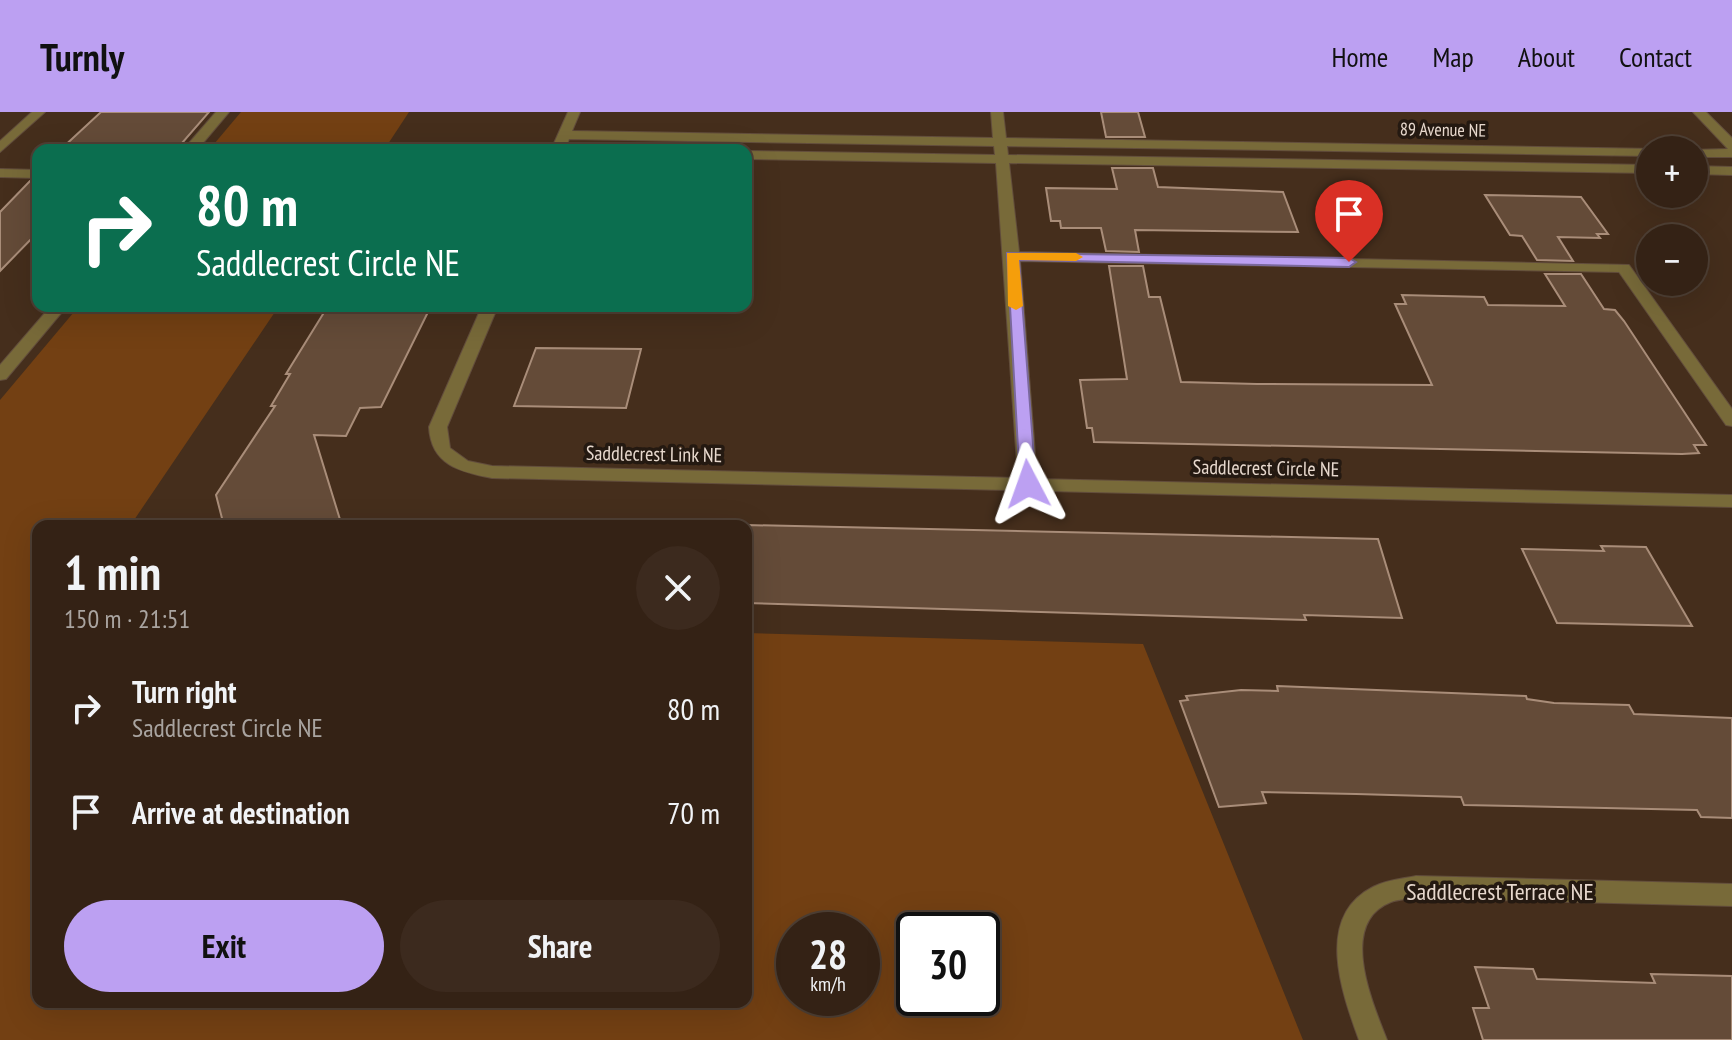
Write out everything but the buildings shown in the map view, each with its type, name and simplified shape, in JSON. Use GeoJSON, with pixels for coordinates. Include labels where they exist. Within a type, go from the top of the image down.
{"type":"FeatureCollection","features":[{"type":"Feature","properties":{"kind":"street"},"geometry":{"type":"LineString","coordinates":[[0,148],[39,112]]}},
{"type":"Feature","properties":{"kind":"street"},"geometry":{"type":"LineString","coordinates":[[195,144],[223,112]]}},
{"type":"Feature","properties":{"kind":"street"},"geometry":{"type":"LineString","coordinates":[[561,143],[574,112]]}},
{"type":"Feature","properties":{"kind":"street"},"geometry":{"type":"LineString","coordinates":[[997,112],[1012,256],[1028,484]]}},
{"type":"Feature","properties":{"kind":"street"},"geometry":{"type":"LineString","coordinates":[[1699,112],[1732,146]]}},
{"type":"Feature","properties":{"kind":"street","name":"89 Avenue NE"},"geometry":{"type":"LineString","coordinates":[[561,143],[624,144]]}},
{"type":"Feature","properties":{"kind":"street","name":"89 Avenue NE"},"geometry":{"type":"LineString","coordinates":[[752,146],[1636,152]]}},
{"type":"Feature","properties":{"kind":"street","name":"89 Avenue NE"},"geometry":{"type":"LineString","coordinates":[[752,155],[1000,150],[1636,169]]}},
{"type":"Feature","properties":{"kind":"street"},"geometry":{"type":"LineString","coordinates":[[1708,153],[1732,153]]}},
{"type":"Feature","properties":{"kind":"street"},"geometry":{"type":"LineString","coordinates":[[1708,170],[1732,171]]}},
{"type":"Feature","properties":{"kind":"street"},"geometry":{"type":"LineString","coordinates":[[0,173],[32,174]]}},
{"type":"Feature","properties":{"kind":"street"},"geometry":{"type":"LineString","coordinates":[[1012,256],[1624,268],[1732,421]]}},
{"type":"Feature","properties":{"kind":"street"},"geometry":{"type":"LineString","coordinates":[[0,375],[54,312]]}},
{"type":"Feature","properties":{"kind":"street","name":"Saddlecrest Link NE"},"geometry":{"type":"LineString","coordinates":[[487,312],[438,427],[437,445],[445,455],[467,468],[492,472],[1028,484]]}},
{"type":"Feature","properties":{"kind":"street","name":"Saddlecrest Circle NE"},"geometry":{"type":"LineString","coordinates":[[1028,484],[1732,501]]}},
{"type":"Feature","properties":{"kind":"street","name":"Saddlecrest Terrace NE"},"geometry":{"type":"LineString","coordinates":[[1373,1040],[1352,982],[1347,948],[1358,915],[1381,894],[1416,887],[1732,895]]}},
{"type":"Feature","properties":{"kind":"shaded area"},"geometry":{"type":"Polygon","coordinates":[[[241,112],[409,112],[388,144],[214,144],[241,112]]]}},
{"type":"Feature","properties":{"kind":"shaded area"},"geometry":{"type":"Polygon","coordinates":[[[74,312],[275,312],[134,520],[32,520],[32,1008],[752,1008],[752,633],[1143,644],[1303,1040],[0,1040],[0,400],[74,312]]]}},
{"type":"Feature","properties":{"kind":"slow traffic"},"geometry":{"type":"LineString","coordinates":[[1016,306],[1012,256],[1076,257]]}},
{"type":"Feature","properties":{"kind":"route"},"geometry":{"type":"LineString","coordinates":[[1028,484],[1012,256],[1349,262]]}}]}
